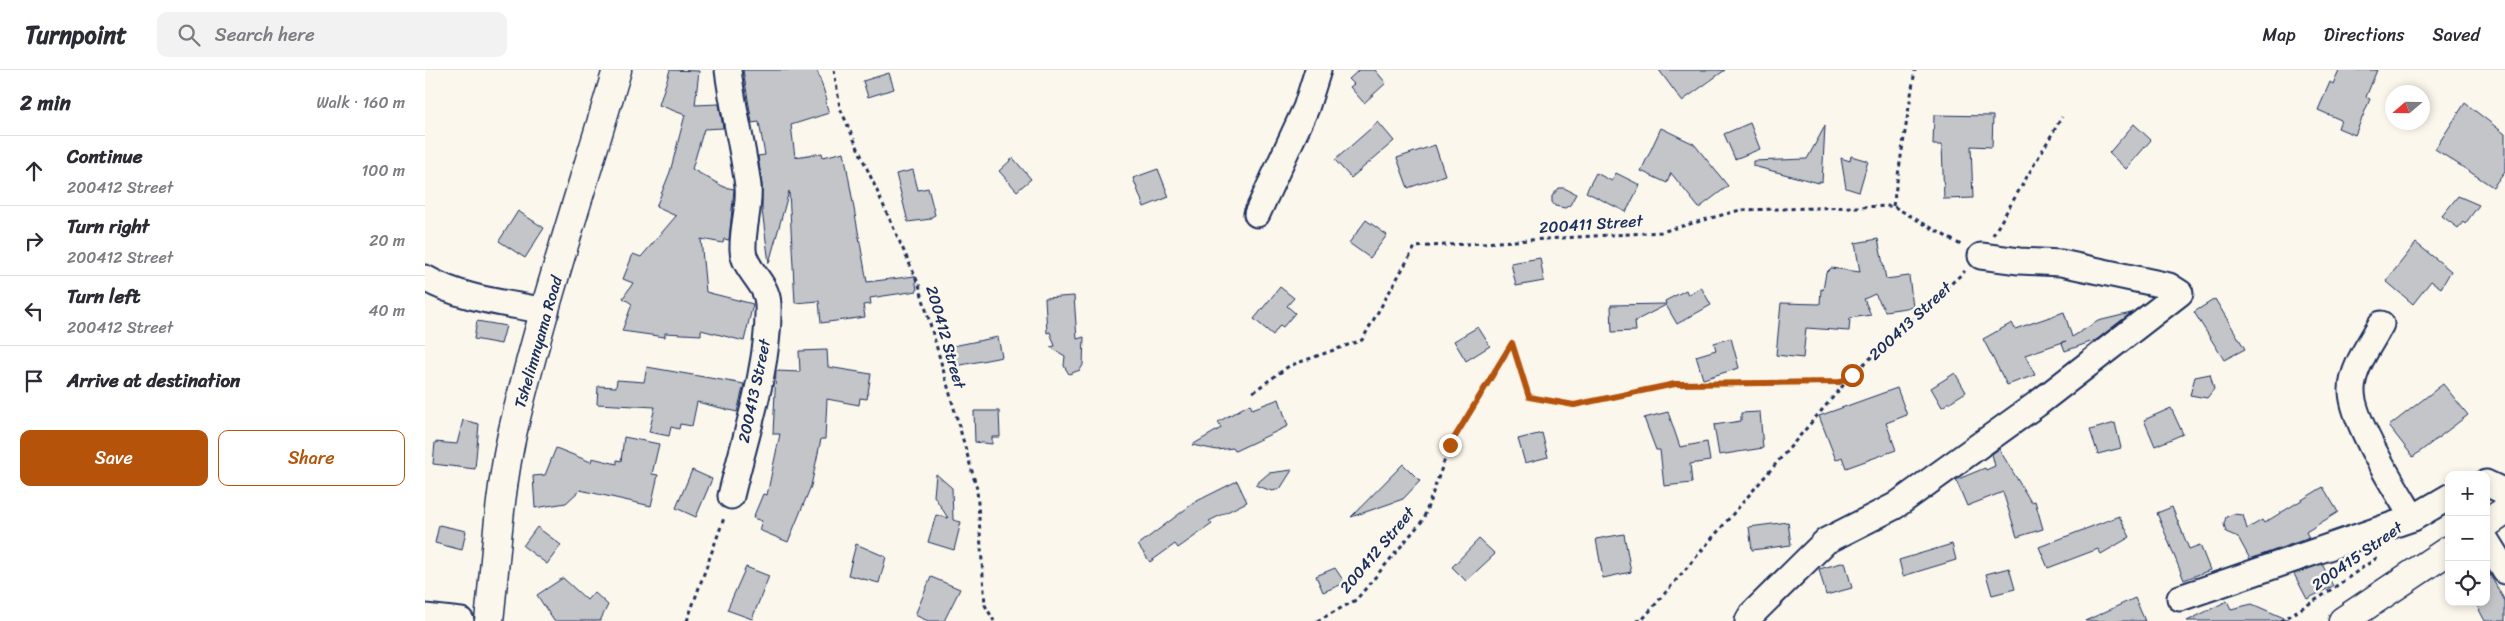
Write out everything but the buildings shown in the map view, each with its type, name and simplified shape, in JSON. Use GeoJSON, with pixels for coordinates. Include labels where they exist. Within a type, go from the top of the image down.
{"type":"FeatureCollection","features":[{"type":"Feature","properties":{"kind":"street","name":"Tshelimnyama Road"},"geometry":{"type":"LineString","coordinates":[[489,621],[506,472],[513,430],[617,70]]}},
{"type":"Feature","properties":{"kind":"street","name":"200413 Street"},"geometry":{"type":"LineString","coordinates":[[728,70],[748,186],[749,207],[743,250],[748,263],[764,287],[768,303],[762,365],[731,496]]}},
{"type":"Feature","properties":{"kind":"street"},"geometry":{"type":"LineString","coordinates":[[1257,214],[1306,108],[1318,70]]}},
{"type":"Feature","properties":{"kind":"street"},"geometry":{"type":"LineString","coordinates":[[1749,621],[1751,614],[1826,541],[1895,506],[2037,404],[2180,293],[2169,286],[2061,263],[2019,261],[1981,256]]}},
{"type":"Feature","properties":{"kind":"street"},"geometry":{"type":"LineString","coordinates":[[425,278],[469,296],[546,311]]}},
{"type":"Feature","properties":{"kind":"street"},"geometry":{"type":"LineString","coordinates":[[2381,324],[2354,377],[2353,401],[2372,447],[2413,518]]}},
{"type":"Feature","properties":{"kind":"street"},"geometry":{"type":"LineString","coordinates":[[2490,485],[2505,492]]}},
{"type":"Feature","properties":{"kind":"street"},"geometry":{"type":"LineString","coordinates":[[2180,598],[2413,518],[2445,499]]}},
{"type":"Feature","properties":{"kind":"street"},"geometry":{"type":"LineString","coordinates":[[2490,521],[2505,511]]}},
{"type":"Feature","properties":{"kind":"street"},"geometry":{"type":"LineString","coordinates":[[2490,547],[2505,571]]}},
{"type":"Feature","properties":{"kind":"street"},"geometry":{"type":"LineString","coordinates":[[2343,621],[2445,553]]}},
{"type":"Feature","properties":{"kind":"street"},"geometry":{"type":"LineString","coordinates":[[425,617],[461,621]]}},
{"type":"Feature","properties":{"kind":"path","name":"200412 Street"},"geometry":{"type":"LineString","coordinates":[[834,70],[840,108],[919,285],[977,489],[985,604],[994,621]]}},
{"type":"Feature","properties":{"kind":"path"},"geometry":{"type":"LineString","coordinates":[[1915,70],[1893,206],[1981,256]]}},
{"type":"Feature","properties":{"kind":"path","name":"200413 Street"},"geometry":{"type":"LineString","coordinates":[[1637,621],[1644,621],[1852,375],[1981,256],[2062,117]]}},
{"type":"Feature","properties":{"kind":"path","name":"200411 Street"},"geometry":{"type":"LineString","coordinates":[[1253,392],[1289,366],[1362,340],[1415,248],[1661,232],[1740,210],[1893,206]]}},
{"type":"Feature","properties":{"kind":"path","name":"200412 Street"},"geometry":{"type":"LineString","coordinates":[[1317,621],[1356,600],[1423,520],[1450,445],[1512,343],[1529,397],[1574,405],[1675,384],[1840,382],[1852,375]]}},
{"type":"Feature","properties":{"kind":"path"},"geometry":{"type":"LineString","coordinates":[[687,621],[731,496]]}},
{"type":"Feature","properties":{"kind":"path","name":"200415 Street"},"geometry":{"type":"LineString","coordinates":[[2280,621],[2319,598],[2382,554]]}},
{"type":"Feature","properties":{"kind":"route"},"geometry":{"type":"LineString","coordinates":[[1450,445],[1512,343],[1529,397],[1574,405],[1675,384],[1840,382],[1852,375]]}}]}
